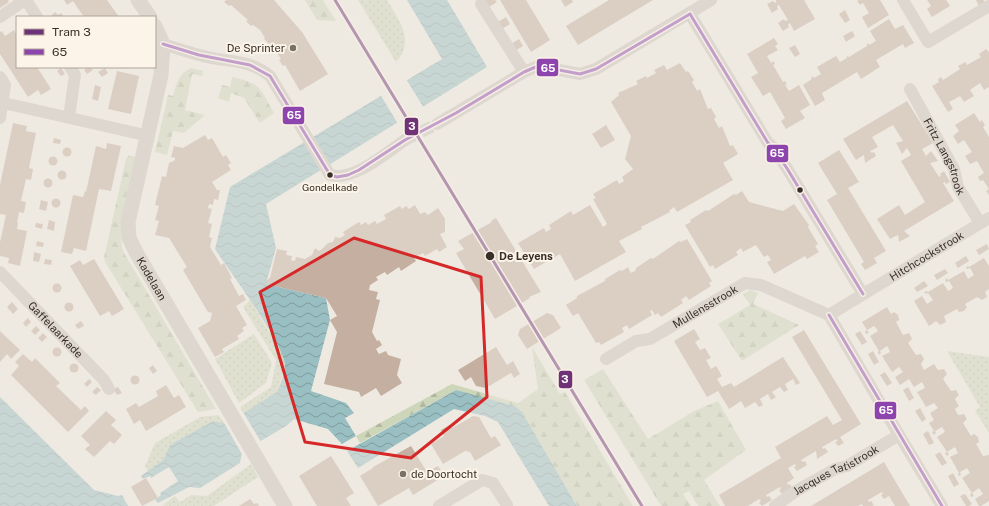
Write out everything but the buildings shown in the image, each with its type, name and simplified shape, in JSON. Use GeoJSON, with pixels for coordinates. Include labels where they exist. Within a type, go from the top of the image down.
{"type":"FeatureCollection","features":[{"type":"Feature","properties":{"kind":"street"},"geometry":{"type":"LineString","coordinates":[[0,17],[26,0],[36,16]]}},
{"type":"Feature","properties":{"kind":"street"},"geometry":{"type":"LineString","coordinates":[[138,0],[149,16]]}},
{"type":"Feature","properties":{"kind":"street"},"geometry":{"type":"LineString","coordinates":[[437,124],[524,72],[538,66],[580,74],[596,69],[690,14],[711,0]]}},
{"type":"Feature","properties":{"kind":"street"},"geometry":{"type":"LineString","coordinates":[[903,0],[928,42],[989,6]]}},
{"type":"Feature","properties":{"kind":"street"},"geometry":{"type":"LineString","coordinates":[[481,4],[524,72]]}},
{"type":"Feature","properties":{"kind":"street"},"geometry":{"type":"LineString","coordinates":[[690,14],[768,143],[780,157],[863,294]]}},
{"type":"Feature","properties":{"kind":"street","name":"Kadelaan"},"geometry":{"type":"LineString","coordinates":[[156,28],[163,44],[161,75],[149,136],[128,222],[129,238],[219,396],[285,505]]}},
{"type":"Feature","properties":{"kind":"street"},"geometry":{"type":"LineString","coordinates":[[163,44],[211,58],[242,62],[260,67],[270,76],[330,175],[337,177],[348,175],[359,170],[404,140]]}},
{"type":"Feature","properties":{"kind":"street"},"geometry":{"type":"LineString","coordinates":[[69,117],[75,75],[71,68]]}},
{"type":"Feature","properties":{"kind":"street"},"geometry":{"type":"LineString","coordinates":[[0,77],[5,85],[0,118]]}},
{"type":"Feature","properties":{"kind":"street","name":"Fritz Langstrook"},"geometry":{"type":"LineString","coordinates":[[910,89],[954,169],[958,187],[985,220]]}},
{"type":"Feature","properties":{"kind":"street"},"geometry":{"type":"LineString","coordinates":[[2,103],[149,136]]}},
{"type":"Feature","properties":{"kind":"street","name":"Hitchcockstrook"},"geometry":{"type":"LineString","coordinates":[[829,315],[985,220]]}},
{"type":"Feature","properties":{"kind":"street","name":"Gaffelaarkade"},"geometry":{"type":"LineString","coordinates":[[0,272],[104,380],[109,389]]}},
{"type":"Feature","properties":{"kind":"street","name":"Mullensstrook"},"geometry":{"type":"LineString","coordinates":[[606,359],[636,341],[650,339],[745,283],[761,285],[829,315]]}},
{"type":"Feature","properties":{"kind":"street"},"geometry":{"type":"LineString","coordinates":[[829,315],[898,436],[942,506]]}},
{"type":"Feature","properties":{"kind":"street","name":"Jacques Tatistrook"},"geometry":{"type":"LineString","coordinates":[[775,506],[796,491],[835,469],[847,466],[898,436]]}},
{"type":"Feature","properties":{"kind":"street"},"geometry":{"type":"LineString","coordinates":[[439,506],[482,480],[493,483],[507,504],[506,506]]}},
{"type":"Feature","properties":{"kind":"highlighted area"},"geometry":{"type":"Polygon","coordinates":[[[354,238],[481,277],[487,397],[411,458],[305,442],[260,292],[354,238]]]}},
{"type":"Feature","properties":{"kind":"green space"},"geometry":{"type":"Polygon","coordinates":[[[305,0],[323,0],[336,21],[317,20],[305,0]]]}},
{"type":"Feature","properties":{"kind":"green space"},"geometry":{"type":"Polygon","coordinates":[[[358,0],[387,0],[392,8],[404,31],[405,39],[405,47],[396,62],[358,0]]]}},
{"type":"Feature","properties":{"kind":"green space"},"geometry":{"type":"Polygon","coordinates":[[[191,68],[203,71],[202,76],[192,74],[185,110],[205,115],[184,133],[173,131],[167,155],[155,152],[168,95],[173,96],[179,79],[183,73],[191,68]]]}},
{"type":"Feature","properties":{"kind":"green space"},"geometry":{"type":"Polygon","coordinates":[[[232,77],[242,79],[259,88],[274,113],[260,123],[244,98],[231,93],[229,102],[218,98],[222,85],[230,87],[232,77]]]}},
{"type":"Feature","properties":{"kind":"green space"},"geometry":{"type":"Polygon","coordinates":[[[129,155],[135,157],[122,217],[121,240],[123,251],[216,409],[198,412],[105,262],[104,257],[126,159],[129,155]]]}},
{"type":"Feature","properties":{"kind":"green space"},"geometry":{"type":"Polygon","coordinates":[[[750,290],[758,293],[753,304],[799,325],[742,361],[718,324],[750,305],[743,294],[750,290]]]}},
{"type":"Feature","properties":{"kind":"green space"},"geometry":{"type":"Polygon","coordinates":[[[250,300],[283,355],[285,366],[277,392],[244,414],[240,407],[271,387],[276,360],[243,307],[250,300]]]}},
{"type":"Feature","properties":{"kind":"green space"},"geometry":{"type":"Polygon","coordinates":[[[254,334],[272,363],[266,383],[239,403],[215,359],[254,334]]]}},
{"type":"Feature","properties":{"kind":"green space"},"geometry":{"type":"Polygon","coordinates":[[[532,347],[560,394],[565,392],[633,506],[577,506],[522,412],[456,390],[360,443],[356,436],[452,384],[518,403],[538,389],[532,347]]]}},
{"type":"Feature","properties":{"kind":"green space"},"geometry":{"type":"Polygon","coordinates":[[[947,351],[989,357],[989,433],[975,411],[980,407],[947,351]]]}},
{"type":"Feature","properties":{"kind":"green space"},"geometry":{"type":"Polygon","coordinates":[[[603,369],[648,439],[694,411],[718,401],[746,450],[704,480],[720,506],[698,506],[689,491],[683,494],[691,506],[661,506],[584,380],[603,369]]]}},
{"type":"Feature","properties":{"kind":"green space"},"geometry":{"type":"Polygon","coordinates":[[[218,415],[226,424],[170,445],[163,460],[148,471],[145,466],[155,443],[200,417],[218,415]]]}},
{"type":"Feature","properties":{"kind":"green space"},"geometry":{"type":"Polygon","coordinates":[[[251,464],[258,477],[214,506],[162,506],[175,496],[180,502],[191,495],[207,496],[251,464]]]}},
{"type":"Feature","properties":{"kind":"water"},"geometry":{"type":"Polygon","coordinates":[[[407,0],[447,0],[487,67],[266,204],[276,248],[267,280],[270,285],[326,298],[330,320],[311,391],[346,403],[354,413],[345,418],[356,436],[342,444],[328,429],[294,419],[286,426],[242,452],[240,463],[200,488],[189,487],[158,503],[155,500],[161,495],[160,493],[178,481],[169,467],[151,478],[150,476],[143,479],[141,476],[163,460],[170,445],[213,421],[226,424],[277,392],[284,372],[285,365],[283,355],[276,342],[255,307],[215,249],[230,187],[442,59],[407,0]]]}},
{"type":"Feature","properties":{"kind":"water"},"geometry":{"type":"Polygon","coordinates":[[[456,390],[515,406],[522,412],[577,506],[549,506],[498,422],[485,416],[454,409],[358,468],[347,451],[456,390]]]}},
{"type":"Feature","properties":{"kind":"water"},"geometry":{"type":"Polygon","coordinates":[[[0,397],[94,490],[118,496],[122,495],[128,506],[0,506],[0,397]]]}},
{"type":"Feature","properties":{"kind":"pier"},"geometry":{"type":"Polygon","coordinates":[[[406,79],[424,108],[398,124],[380,94],[406,79]]]}},
{"type":"Feature","properties":{"kind":"pier"},"geometry":{"type":"Polygon","coordinates":[[[243,412],[261,442],[244,453],[243,456],[223,421],[226,422],[243,412]]]}},
{"type":"Feature","properties":{"kind":"tunnel"},"geometry":{"type":"LineString","coordinates":[[405,140],[437,124]]}},
{"type":"Feature","properties":{"kind":"tram line","name":"3"},"geometry":{"type":"LineString","coordinates":[[335,0],[642,506]]}},
{"type":"Feature","properties":{"kind":"transit line","name":"65"},"geometry":{"type":"LineString","coordinates":[[690,14],[768,143],[773,147],[788,170],[863,294]]}},
{"type":"Feature","properties":{"kind":"transit line","name":"65"},"geometry":{"type":"LineString","coordinates":[[163,44],[199,55],[250,65],[270,76],[330,175],[337,177],[348,175],[359,170],[405,140],[456,113],[524,72],[538,66],[580,74],[596,69],[690,14]]}},
{"type":"Feature","properties":{"kind":"transit line","name":"65"},"geometry":{"type":"LineString","coordinates":[[829,315],[942,506]]}},
{"type":"Feature","properties":{"kind":"place","name":"De Sprinter"},"geometry":{"type":"Point","coordinates":[293,48]}},
{"type":"Feature","properties":{"kind":"place","name":"Gondelkade"},"geometry":{"type":"Point","coordinates":[330,175]}},
{"type":"Feature","properties":{"kind":"place","name":"De Leyens"},"geometry":{"type":"Point","coordinates":[490,256]}},
{"type":"Feature","properties":{"kind":"place","name":"de Doortocht"},"geometry":{"type":"Point","coordinates":[403,474]}}]}
